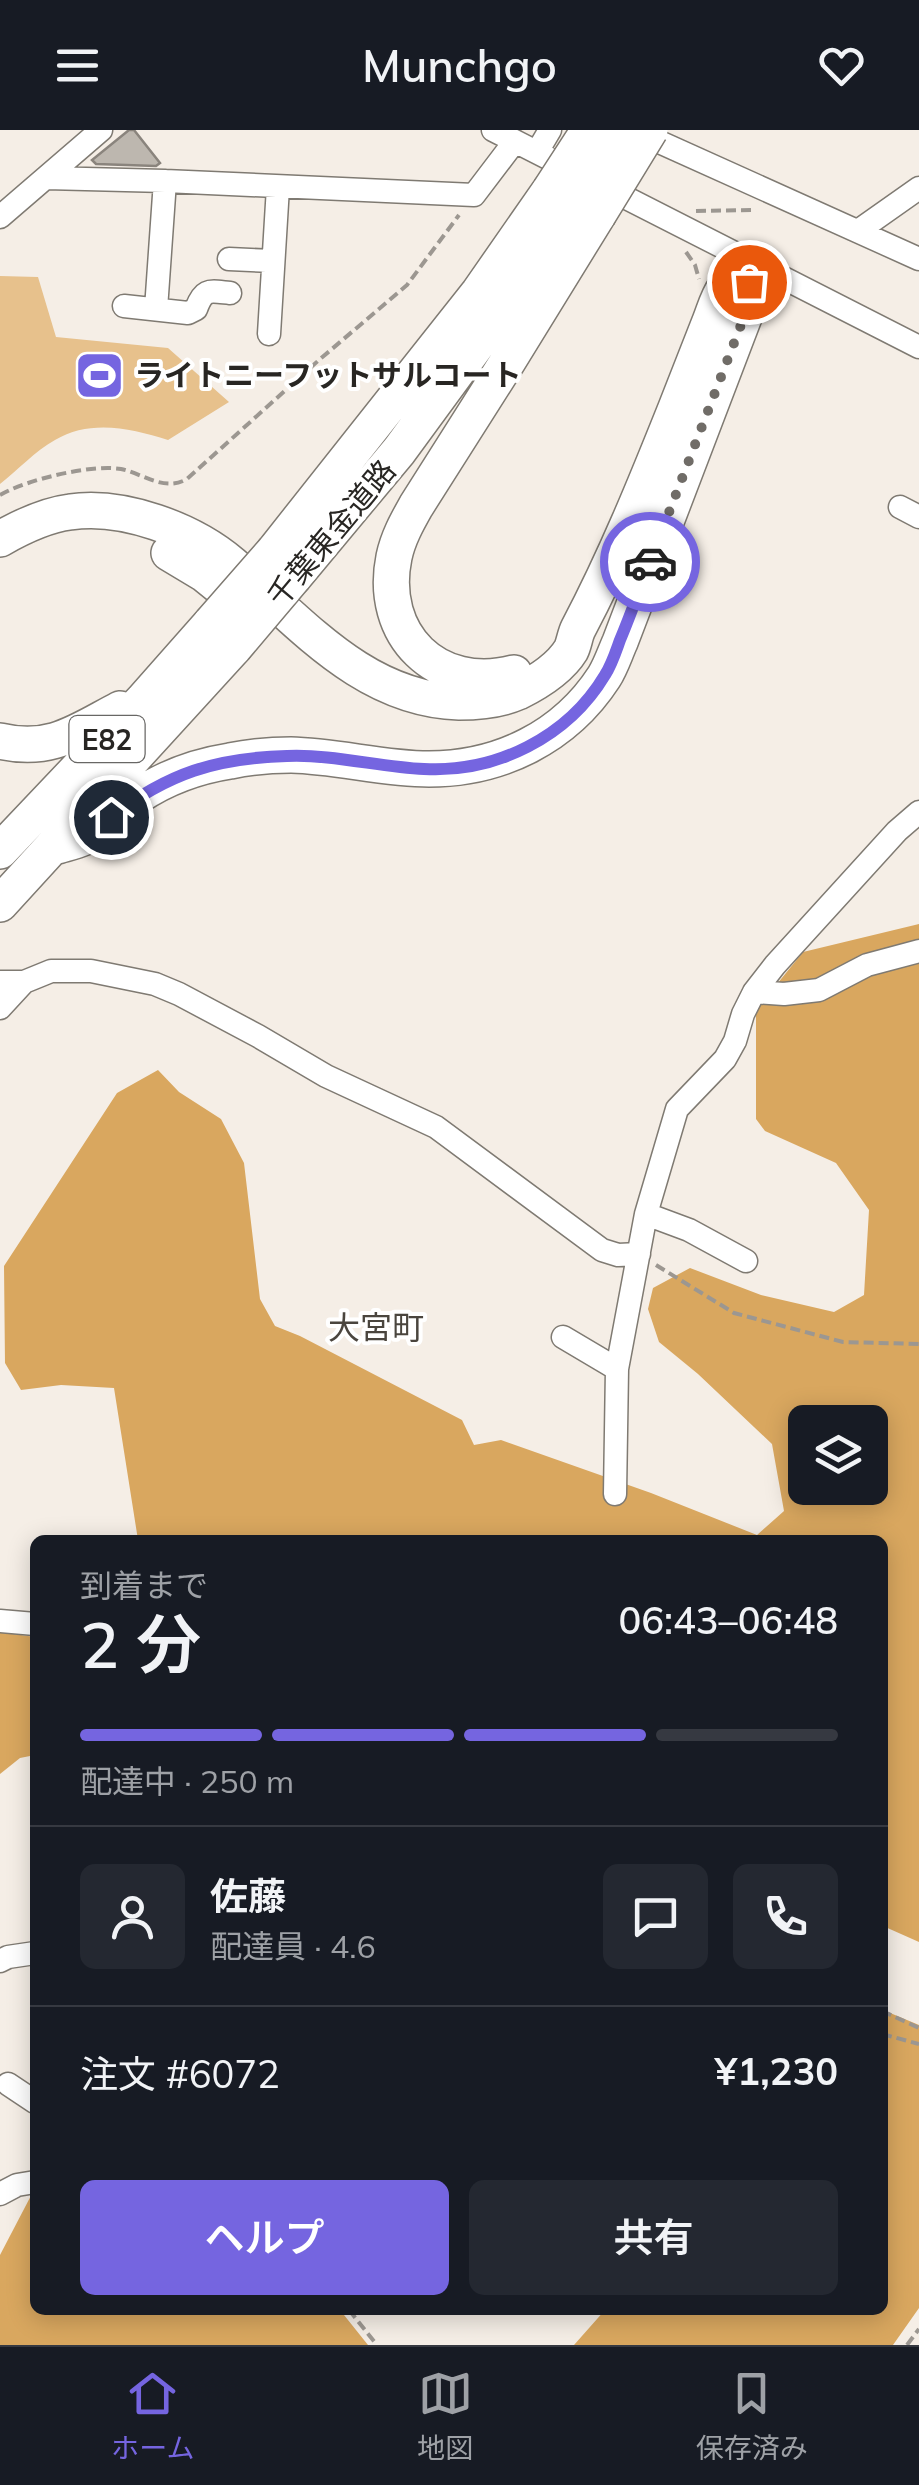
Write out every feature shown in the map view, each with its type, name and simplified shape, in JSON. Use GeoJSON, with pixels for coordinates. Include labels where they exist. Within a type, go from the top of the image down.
{"type":"FeatureCollection","features":[{"type":"Feature","properties":{"kind":"highway","name":"千葉東金道路"},"geometry":{"type":"LineString","coordinates":[[573,205],[589,130]]}},
{"type":"Feature","properties":{"kind":"highway","name":"千葉東金道路"},"geometry":{"type":"LineString","coordinates":[[0,904],[54,847],[284,564],[399,451],[502,310],[622,130]]}},
{"type":"Feature","properties":{"kind":"highway"},"geometry":{"type":"LineString","coordinates":[[576,632],[531,666],[513,674],[471,678],[435,665],[418,652],[403,632],[394,609],[394,558],[402,530],[573,205],[650,130]]}},
{"type":"Feature","properties":{"kind":"highway"},"geometry":{"type":"LineString","coordinates":[[0,539],[68,512],[120,512],[148,520],[199,542],[229,561],[320,644],[401,691],[444,701],[491,700],[514,694],[536,683],[571,650],[634,513],[722,291],[749,260]]}},
{"type":"Feature","properties":{"kind":"highway"},"geometry":{"type":"LineString","coordinates":[[54,847],[84,838],[138,796],[194,769],[292,755],[427,769],[458,768],[492,761],[537,742],[580,707],[606,674],[620,642],[749,304],[749,260]]}},
{"type":"Feature","properties":{"kind":"highway"},"geometry":{"type":"LineString","coordinates":[[0,564],[29,547],[77,535],[103,534],[154,546],[204,574],[323,672],[378,706],[430,722],[481,722],[528,709],[550,699],[620,642]]}},
{"type":"Feature","properties":{"kind":"highway","name":"千葉東金道路"},"geometry":{"type":"LineString","coordinates":[[0,851],[144,700],[223,636]]}},
{"type":"Feature","properties":{"kind":"highway"},"geometry":{"type":"LineString","coordinates":[[0,740],[20,745],[60,740],[144,700]]}},
{"type":"Feature","properties":{"kind":"street"},"geometry":{"type":"LineString","coordinates":[[0,216],[101,130]]}},
{"type":"Feature","properties":{"kind":"street"},"geometry":{"type":"LineString","coordinates":[[493,130],[919,347]]}},
{"type":"Feature","properties":{"kind":"street"},"geometry":{"type":"LineString","coordinates":[[537,152],[550,130]]}},
{"type":"Feature","properties":{"kind":"street"},"geometry":{"type":"LineString","coordinates":[[632,130],[919,260]]}},
{"type":"Feature","properties":{"kind":"street"},"geometry":{"type":"LineString","coordinates":[[46,178],[474,195],[515,141]]}},
{"type":"Feature","properties":{"kind":"street"},"geometry":{"type":"LineString","coordinates":[[156,310],[165,181]]}},
{"type":"Feature","properties":{"kind":"street"},"geometry":{"type":"LineString","coordinates":[[269,334],[278,187]]}},
{"type":"Feature","properties":{"kind":"street"},"geometry":{"type":"LineString","coordinates":[[858,231],[916,198]]}},
{"type":"Feature","properties":{"kind":"street"},"geometry":{"type":"LineString","coordinates":[[229,259],[273,261]]}},
{"type":"Feature","properties":{"kind":"street"},"geometry":{"type":"LineString","coordinates":[[124,306],[188,313],[196,309],[206,292],[230,293]]}},
{"type":"Feature","properties":{"kind":"street"},"geometry":{"type":"LineString","coordinates":[[615,1494],[618,1369],[646,1214],[676,1109],[725,1059],[754,992],[775,966],[896,831],[919,812]]}},
{"type":"Feature","properties":{"kind":"street"},"geometry":{"type":"LineString","coordinates":[[754,992],[818,990],[867,964],[919,951]]}},
{"type":"Feature","properties":{"kind":"street"},"geometry":{"type":"LineString","coordinates":[[0,1008],[24,982],[51,970],[91,971],[155,984],[180,994],[326,1076],[436,1127],[602,1250],[618,1256],[639,1254]]}},
{"type":"Feature","properties":{"kind":"street"},"geometry":{"type":"LineString","coordinates":[[0,982],[24,982]]}},
{"type":"Feature","properties":{"kind":"street"},"geometry":{"type":"LineString","coordinates":[[646,1214],[689,1230],[746,1261]]}},
{"type":"Feature","properties":{"kind":"street"},"geometry":{"type":"LineString","coordinates":[[563,1338],[618,1369]]}},
{"type":"Feature","properties":{"kind":"street"},"geometry":{"type":"LineString","coordinates":[[0,1620],[30,1623]]}},
{"type":"Feature","properties":{"kind":"street"},"geometry":{"type":"LineString","coordinates":[[0,1961],[30,1954]]}},
{"type":"Feature","properties":{"kind":"street"},"geometry":{"type":"LineString","coordinates":[[8,2084],[30,2099]]}},
{"type":"Feature","properties":{"kind":"street"},"geometry":{"type":"LineString","coordinates":[[0,2194],[30,2183]]}},
{"type":"Feature","properties":{"kind":"path"},"geometry":{"type":"LineString","coordinates":[[0,495],[35,480],[100,468],[121,470],[160,483],[180,483],[408,285],[474,195]]}},
{"type":"Feature","properties":{"kind":"path"},"geometry":{"type":"LineString","coordinates":[[667,219],[696,210],[766,210]]}},
{"type":"Feature","properties":{"kind":"path"},"geometry":{"type":"LineString","coordinates":[[639,1254],[734,1313],[843,1342],[919,1344]]}},
{"type":"Feature","properties":{"kind":"path"},"geometry":{"type":"LineString","coordinates":[[888,2015],[919,2028]]}},
{"type":"Feature","properties":{"kind":"path"},"geometry":{"type":"LineString","coordinates":[[888,2036],[919,2044]]}},
{"type":"Feature","properties":{"kind":"path"},"geometry":{"type":"LineString","coordinates":[[354,2315],[377,2345]]}},
{"type":"Feature","properties":{"kind":"path"},"geometry":{"type":"LineString","coordinates":[[907,2345],[919,2329]]}},
{"type":"Feature","properties":{"kind":"shaded area","name":"ライトニーフットサルコート"},"geometry":{"type":"Polygon","coordinates":[[[0,276],[38,277],[56,337],[168,348],[229,402],[168,440],[111,428],[68,433],[40,450],[0,484],[0,276]]]}},
{"type":"Feature","properties":{"kind":"shaded area"},"geometry":{"type":"Polygon","coordinates":[[[919,924],[919,1942],[888,1928],[888,1535],[757,1535],[784,1511],[772,1444],[659,1342],[648,1309],[653,1288],[690,1268],[761,1295],[834,1312],[864,1295],[869,1210],[836,1163],[765,1131],[756,1119],[756,1010],[803,952],[919,924]]]}},
{"type":"Feature","properties":{"kind":"shaded area"},"geometry":{"type":"Polygon","coordinates":[[[158,1070],[179,1092],[221,1119],[244,1163],[260,1299],[275,1326],[462,1420],[474,1445],[501,1440],[757,1535],[137,1535],[114,1388],[61,1385],[21,1390],[5,1363],[4,1266],[117,1093],[158,1070]]]}},
{"type":"Feature","properties":{"kind":"shaded area"},"geometry":{"type":"Polygon","coordinates":[[[0,1632],[30,1636],[30,1756],[20,1758],[0,1774],[0,1632]]]}},
{"type":"Feature","properties":{"kind":"shaded area"},"geometry":{"type":"Polygon","coordinates":[[[888,2012],[919,2025],[919,2308],[893,2345],[574,2345],[601,2315],[888,2315],[888,2012]]]}},
{"type":"Feature","properties":{"kind":"shaded area"},"geometry":{"type":"Polygon","coordinates":[[[30,2198],[30,2315],[344,2315],[368,2345],[0,2345],[0,2255],[30,2198]]]}},
{"type":"Feature","properties":{"kind":"building"},"geometry":{"type":"Polygon","coordinates":[[[134,130],[160,163],[96,164],[92,160],[134,130]]]}},
{"type":"Feature","properties":{"kind":"way so far"},"geometry":{"type":"LineString","coordinates":[[650,562],[749,304],[749,282]]}},
{"type":"Feature","properties":{"kind":"place","name":"ライトニーフットサルコート"},"geometry":{"type":"Point","coordinates":[99,375]}},
{"type":"Feature","properties":{"kind":"district","name":"大宮町"},"geometry":{"type":"Point","coordinates":[376,1327]}},
{"type":"Feature","properties":{"kind":"route"},"geometry":{"type":"LineString","coordinates":[[111,817],[164,781],[230,761],[292,755],[427,769],[458,768],[516,752],[537,742],[570,716],[606,674],[650,562]]}}]}
